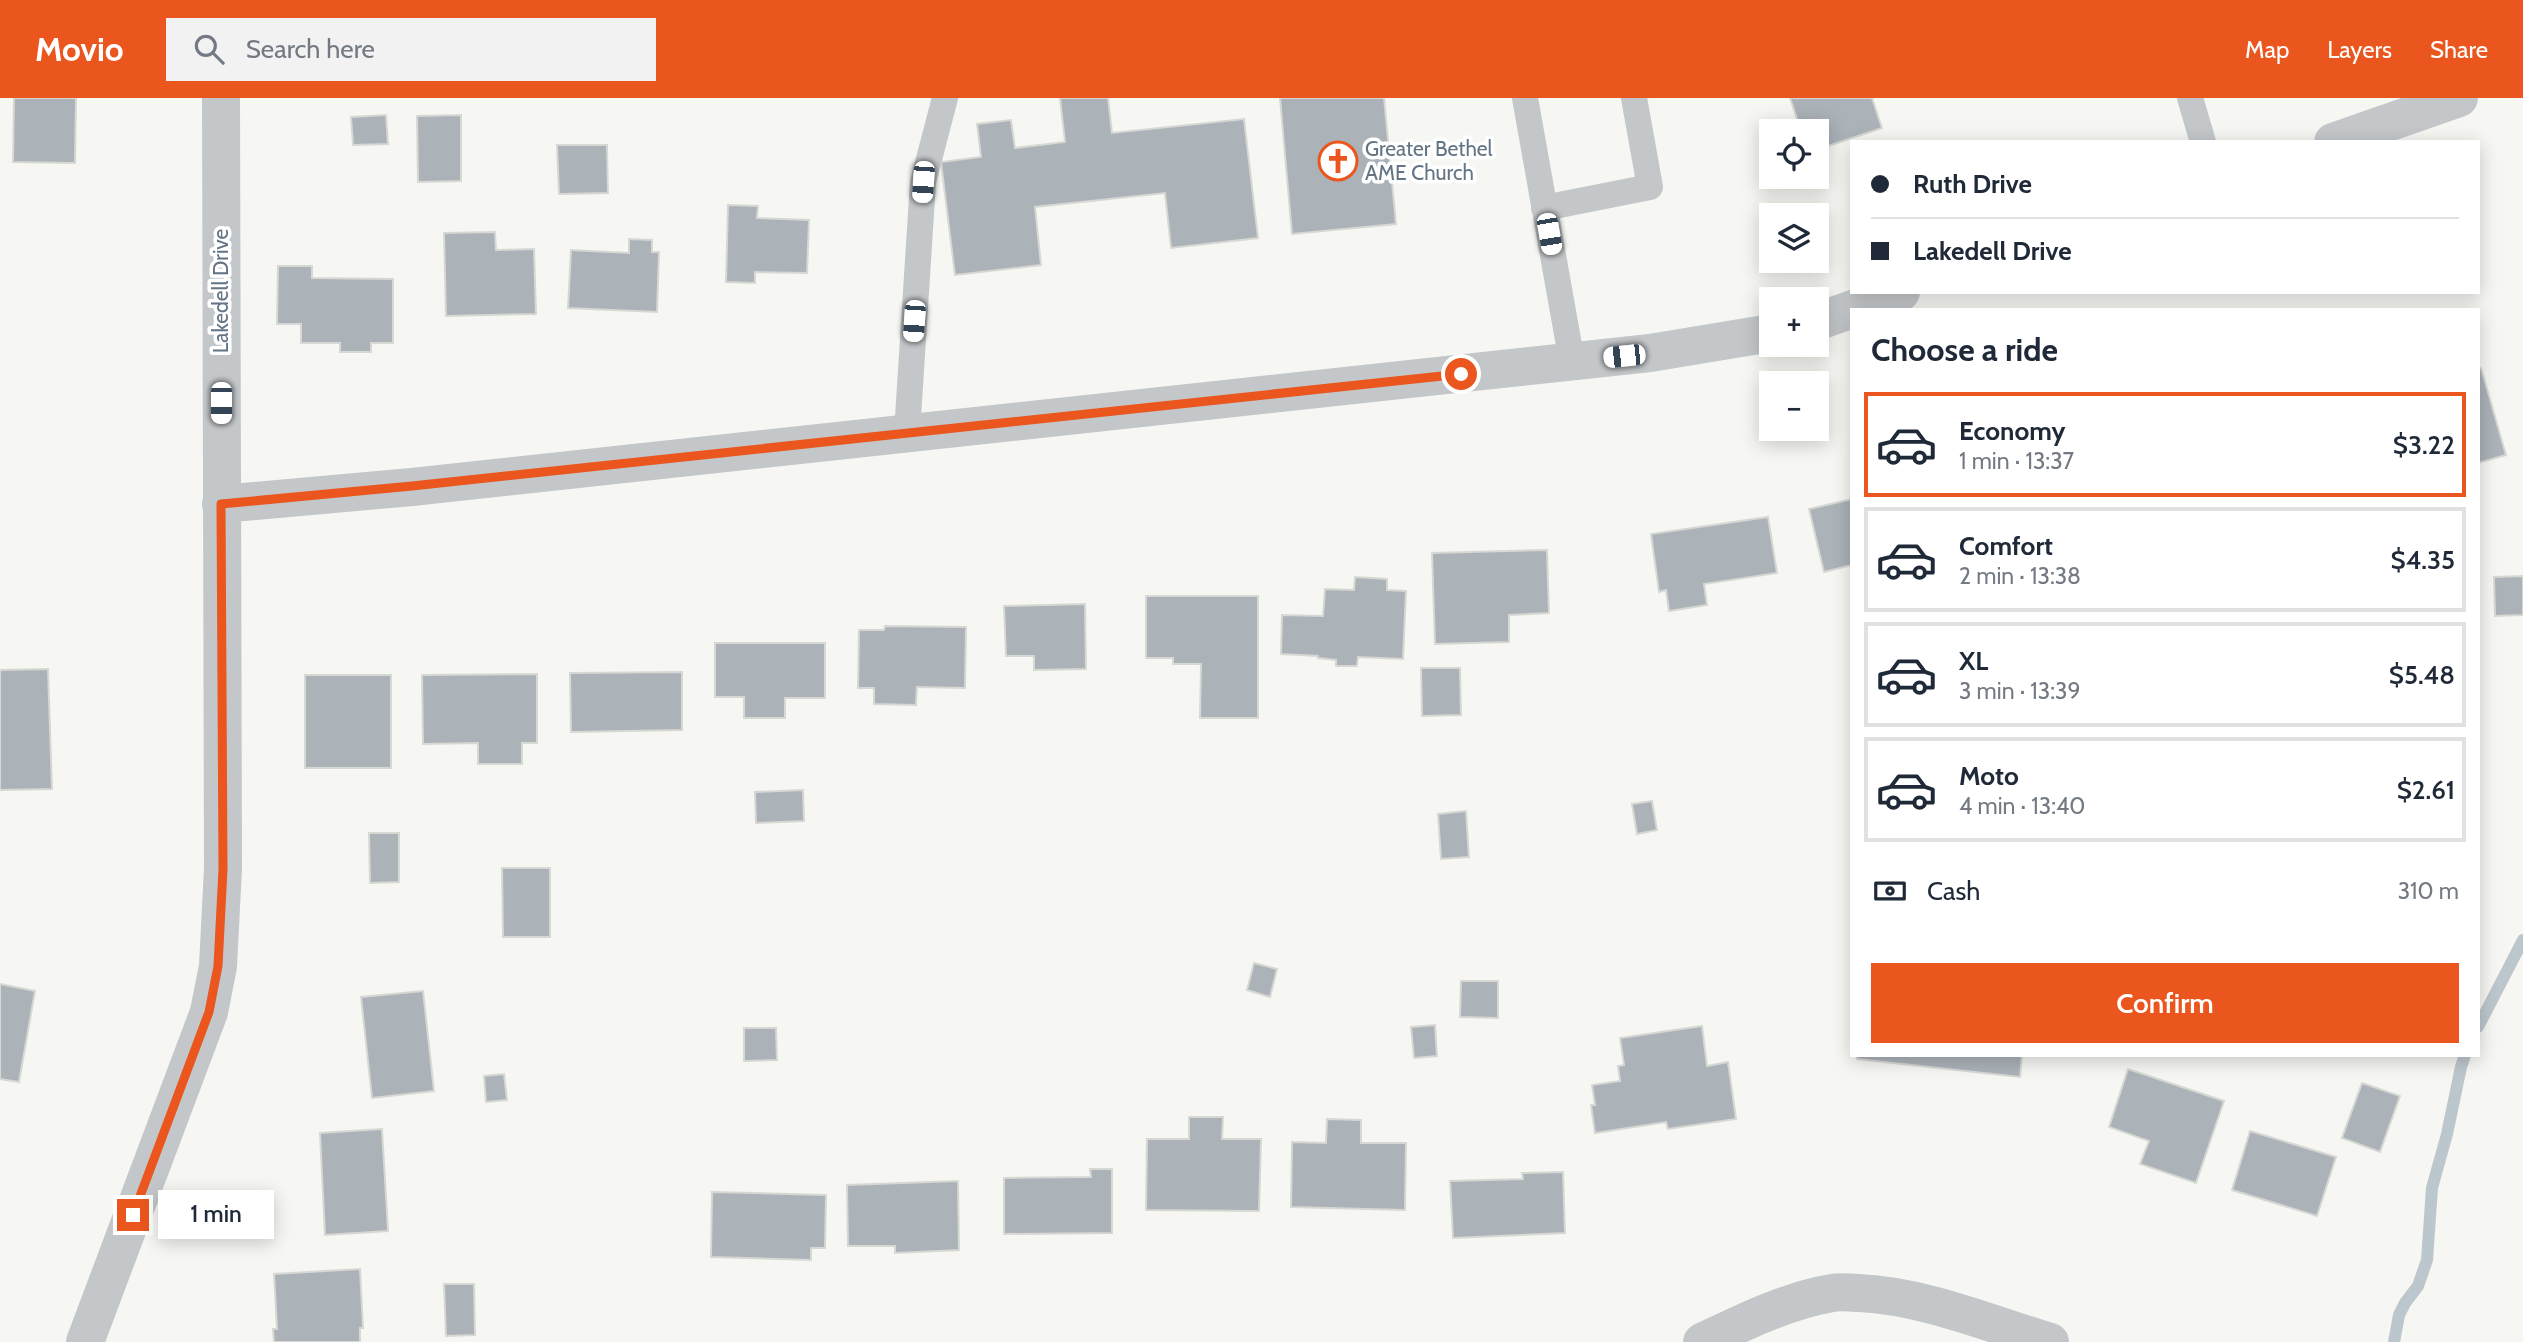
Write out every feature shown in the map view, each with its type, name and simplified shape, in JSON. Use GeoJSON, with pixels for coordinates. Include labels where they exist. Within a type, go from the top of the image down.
{"type":"FeatureCollection","features":[{"type":"Feature","properties":{"kind":"street","name":"Lakedell Drive"},"geometry":{"type":"LineString","coordinates":[[85,1342],[209,1012],[218,966],[223,869],[221,98]]}},
{"type":"Feature","properties":{"kind":"street"},"geometry":{"type":"LineString","coordinates":[[2339,140],[2459,98]]}},
{"type":"Feature","properties":{"kind":"street"},"geometry":{"type":"LineString","coordinates":[[1854,308],[1895,294]]}},
{"type":"Feature","properties":{"kind":"street"},"geometry":{"type":"LineString","coordinates":[[1829,317],[1850,309]]}},
{"type":"Feature","properties":{"kind":"street"},"geometry":{"type":"LineString","coordinates":[[221,504],[426,485],[1572,362],[1650,353],[1759,335]]}},
{"type":"Feature","properties":{"kind":"street"},"geometry":{"type":"LineString","coordinates":[[1702,1342],[1755,1317],[1800,1300],[1835,1292],[1884,1294],[2050,1342]]}},
{"type":"Feature","properties":{"kind":"lane"},"geometry":{"type":"LineString","coordinates":[[907,433],[923,182],[945,98]]}},
{"type":"Feature","properties":{"kind":"lane"},"geometry":{"type":"LineString","coordinates":[[1525,98],[1572,362]]}},
{"type":"Feature","properties":{"kind":"lane"},"geometry":{"type":"LineString","coordinates":[[1544,208],[1650,187],[1634,98]]}},
{"type":"Feature","properties":{"kind":"lane"},"geometry":{"type":"LineString","coordinates":[[2190,98],[2202,140]]}},
{"type":"Feature","properties":{"kind":"building"},"geometry":{"type":"Polygon","coordinates":[[[14,98],[76,98],[75,163],[13,162],[14,98]]]}},
{"type":"Feature","properties":{"kind":"building"},"geometry":{"type":"Polygon","coordinates":[[[1060,98],[1108,98],[1112,133],[1244,119],[1258,238],[1171,248],[1165,193],[1035,207],[1041,265],[955,275],[941,162],[981,157],[977,124],[1011,120],[1015,148],[1065,142],[1060,98]]]}},
{"type":"Feature","properties":{"kind":"building","name":"Greater Bethel AME Church"},"geometry":{"type":"Polygon","coordinates":[[[1280,98],[1384,98],[1396,224],[1292,234],[1280,98]]]}},
{"type":"Feature","properties":{"kind":"building"},"geometry":{"type":"Polygon","coordinates":[[[1790,98],[1872,98],[1882,128],[1829,146],[1829,119],[1797,119],[1790,98]]]}},
{"type":"Feature","properties":{"kind":"building"},"geometry":{"type":"Polygon","coordinates":[[[386,115],[388,144],[353,145],[351,117],[386,115]]]}},
{"type":"Feature","properties":{"kind":"building"},"geometry":{"type":"Polygon","coordinates":[[[461,115],[461,181],[418,182],[417,116],[461,115]]]}},
{"type":"Feature","properties":{"kind":"building"},"geometry":{"type":"Polygon","coordinates":[[[557,145],[607,145],[608,193],[559,194],[557,145]]]}},
{"type":"Feature","properties":{"kind":"building"},"geometry":{"type":"Polygon","coordinates":[[[728,205],[758,206],[757,218],[809,220],[807,273],[755,272],[755,283],[726,282],[728,205]]]}},
{"type":"Feature","properties":{"kind":"building"},"geometry":{"type":"Polygon","coordinates":[[[495,232],[496,250],[534,249],[536,314],[446,316],[444,233],[495,232]]]}},
{"type":"Feature","properties":{"kind":"building"},"geometry":{"type":"Polygon","coordinates":[[[629,239],[652,240],[652,252],[659,252],[657,312],[568,308],[571,250],[629,253],[629,239]]]}},
{"type":"Feature","properties":{"kind":"building"},"geometry":{"type":"Polygon","coordinates":[[[278,266],[312,266],[312,278],[393,279],[393,343],[371,343],[371,352],[340,352],[340,343],[301,343],[301,324],[277,324],[278,266]]]}},
{"type":"Feature","properties":{"kind":"building"},"geometry":{"type":"Polygon","coordinates":[[[2480,368],[2506,455],[2480,462],[2480,368]]]}},
{"type":"Feature","properties":{"kind":"building"},"geometry":{"type":"Polygon","coordinates":[[[1850,499],[1850,566],[1824,572],[1809,509],[1850,499]]]}},
{"type":"Feature","properties":{"kind":"building"},"geometry":{"type":"Polygon","coordinates":[[[1768,517],[1777,573],[1704,584],[1707,605],[1669,611],[1666,590],[1659,592],[1651,534],[1768,517]]]}},
{"type":"Feature","properties":{"kind":"building"},"geometry":{"type":"Polygon","coordinates":[[[1547,550],[1549,613],[1509,615],[1509,642],[1435,644],[1432,553],[1547,550]]]}},
{"type":"Feature","properties":{"kind":"building"},"geometry":{"type":"Polygon","coordinates":[[[2523,576],[2523,615],[2495,616],[2494,577],[2523,576]]]}},
{"type":"Feature","properties":{"kind":"building"},"geometry":{"type":"Polygon","coordinates":[[[1355,577],[1387,579],[1387,590],[1406,591],[1403,659],[1358,657],[1357,666],[1336,666],[1336,660],[1318,656],[1281,654],[1282,615],[1323,616],[1325,589],[1354,590],[1355,577]]]}},
{"type":"Feature","properties":{"kind":"building"},"geometry":{"type":"Polygon","coordinates":[[[1146,596],[1258,596],[1258,718],[1200,718],[1201,664],[1173,664],[1173,658],[1146,658],[1146,596]]]}},
{"type":"Feature","properties":{"kind":"building"},"geometry":{"type":"Polygon","coordinates":[[[1085,604],[1086,669],[1034,670],[1034,656],[1006,656],[1004,606],[1085,604]]]}},
{"type":"Feature","properties":{"kind":"building"},"geometry":{"type":"Polygon","coordinates":[[[885,626],[966,627],[965,688],[917,687],[916,705],[874,704],[874,688],[858,688],[859,630],[884,630],[885,626]]]}},
{"type":"Feature","properties":{"kind":"building"},"geometry":{"type":"Polygon","coordinates":[[[715,643],[825,643],[825,698],[785,698],[785,718],[744,718],[744,697],[715,697],[715,643]]]}},
{"type":"Feature","properties":{"kind":"building"},"geometry":{"type":"Polygon","coordinates":[[[1421,668],[1460,668],[1461,715],[1422,716],[1421,668]]]}},
{"type":"Feature","properties":{"kind":"building"},"geometry":{"type":"Polygon","coordinates":[[[48,669],[52,789],[0,790],[0,670],[48,669]]]}},
{"type":"Feature","properties":{"kind":"building"},"geometry":{"type":"Polygon","coordinates":[[[682,672],[682,730],[571,732],[570,673],[682,672]]]}},
{"type":"Feature","properties":{"kind":"building"},"geometry":{"type":"Polygon","coordinates":[[[537,674],[537,743],[522,743],[522,764],[478,764],[478,743],[423,744],[422,675],[537,674]]]}},
{"type":"Feature","properties":{"kind":"building"},"geometry":{"type":"Polygon","coordinates":[[[305,675],[391,675],[391,768],[305,768],[305,675]]]}},
{"type":"Feature","properties":{"kind":"building"},"geometry":{"type":"Polygon","coordinates":[[[803,790],[804,821],[756,823],[755,792],[803,790]]]}},
{"type":"Feature","properties":{"kind":"building"},"geometry":{"type":"Polygon","coordinates":[[[1652,801],[1657,830],[1637,834],[1632,804],[1652,801]]]}},
{"type":"Feature","properties":{"kind":"building"},"geometry":{"type":"Polygon","coordinates":[[[1466,811],[1469,857],[1441,859],[1438,814],[1466,811]]]}},
{"type":"Feature","properties":{"kind":"building"},"geometry":{"type":"Polygon","coordinates":[[[369,833],[399,833],[399,882],[370,883],[369,833]]]}},
{"type":"Feature","properties":{"kind":"building"},"geometry":{"type":"Polygon","coordinates":[[[502,868],[550,868],[550,937],[503,937],[502,868]]]}},
{"type":"Feature","properties":{"kind":"building"},"geometry":{"type":"Polygon","coordinates":[[[1254,963],[1277,969],[1270,997],[1247,990],[1254,963]]]}},
{"type":"Feature","properties":{"kind":"building"},"geometry":{"type":"Polygon","coordinates":[[[1461,981],[1498,981],[1498,1018],[1460,1017],[1461,981]]]}},
{"type":"Feature","properties":{"kind":"building"},"geometry":{"type":"Polygon","coordinates":[[[0,984],[35,991],[19,1082],[0,1079],[0,984]]]}},
{"type":"Feature","properties":{"kind":"building"},"geometry":{"type":"Polygon","coordinates":[[[423,991],[434,1091],[372,1098],[361,997],[423,991]]]}},
{"type":"Feature","properties":{"kind":"building"},"geometry":{"type":"Polygon","coordinates":[[[1435,1025],[1437,1056],[1414,1058],[1411,1027],[1435,1025]]]}},
{"type":"Feature","properties":{"kind":"building"},"geometry":{"type":"Polygon","coordinates":[[[1702,1026],[1707,1066],[1728,1062],[1736,1119],[1668,1129],[1666,1122],[1595,1133],[1591,1105],[1595,1105],[1592,1085],[1620,1081],[1618,1066],[1624,1065],[1620,1038],[1702,1026]]]}},
{"type":"Feature","properties":{"kind":"building"},"geometry":{"type":"Polygon","coordinates":[[[744,1028],[776,1028],[777,1060],[744,1061],[744,1028]]]}},
{"type":"Feature","properties":{"kind":"building"},"geometry":{"type":"Polygon","coordinates":[[[1857,1057],[2022,1057],[2020,1077],[1857,1057]]]}},
{"type":"Feature","properties":{"kind":"building"},"geometry":{"type":"Polygon","coordinates":[[[2128,1069],[2224,1101],[2196,1183],[2140,1164],[2149,1141],[2109,1127],[2128,1069]]]}},
{"type":"Feature","properties":{"kind":"building"},"geometry":{"type":"Polygon","coordinates":[[[504,1074],[507,1100],[486,1102],[484,1076],[504,1074]]]}},
{"type":"Feature","properties":{"kind":"building"},"geometry":{"type":"Polygon","coordinates":[[[2362,1083],[2400,1096],[2380,1152],[2342,1138],[2362,1083]]]}},
{"type":"Feature","properties":{"kind":"building"},"geometry":{"type":"Polygon","coordinates":[[[1189,1117],[1223,1117],[1222,1139],[1261,1139],[1259,1211],[1146,1210],[1147,1139],[1189,1139],[1189,1117]]]}},
{"type":"Feature","properties":{"kind":"building"},"geometry":{"type":"Polygon","coordinates":[[[1327,1119],[1361,1120],[1361,1143],[1406,1143],[1405,1210],[1291,1207],[1292,1142],[1326,1143],[1327,1119]]]}},
{"type":"Feature","properties":{"kind":"building"},"geometry":{"type":"Polygon","coordinates":[[[382,1129],[388,1231],[325,1235],[320,1133],[382,1129]]]}},
{"type":"Feature","properties":{"kind":"building"},"geometry":{"type":"Polygon","coordinates":[[[2250,1131],[2336,1157],[2317,1216],[2232,1190],[2250,1131]]]}},
{"type":"Feature","properties":{"kind":"building"},"geometry":{"type":"Polygon","coordinates":[[[1090,1169],[1112,1169],[1112,1233],[1004,1234],[1004,1178],[1091,1177],[1090,1169]]]}},
{"type":"Feature","properties":{"kind":"building"},"geometry":{"type":"Polygon","coordinates":[[[1563,1172],[1565,1233],[1453,1238],[1450,1181],[1523,1179],[1522,1173],[1563,1172]]]}},
{"type":"Feature","properties":{"kind":"building"},"geometry":{"type":"Polygon","coordinates":[[[958,1181],[959,1250],[895,1253],[895,1246],[848,1246],[847,1185],[958,1181]]]}},
{"type":"Feature","properties":{"kind":"building"},"geometry":{"type":"Polygon","coordinates":[[[712,1192],[826,1195],[825,1248],[811,1248],[811,1260],[711,1257],[712,1192]]]}},
{"type":"Feature","properties":{"kind":"building"},"geometry":{"type":"Polygon","coordinates":[[[360,1269],[363,1328],[360,1328],[360,1342],[274,1342],[273,1329],[277,1329],[274,1274],[360,1269]]]}},
{"type":"Feature","properties":{"kind":"building"},"geometry":{"type":"Polygon","coordinates":[[[444,1284],[474,1284],[475,1335],[446,1336],[444,1284]]]}},
{"type":"Feature","properties":{"kind":"waterway"},"geometry":{"type":"LineString","coordinates":[[2480,1023],[2523,940]]}},
{"type":"Feature","properties":{"kind":"waterway"},"geometry":{"type":"LineString","coordinates":[[2394,1342],[2399,1315],[2418,1286],[2427,1260],[2432,1188],[2464,1057]]}},
{"type":"Feature","properties":{"kind":"place","name":"Greater Bethel AME Church"},"geometry":{"type":"Point","coordinates":[1338,161]}},
{"type":"Feature","properties":{"kind":"route"},"geometry":{"type":"LineString","coordinates":[[133,1215],[209,1012],[218,966],[223,869],[221,504],[1461,374]]}}]}
